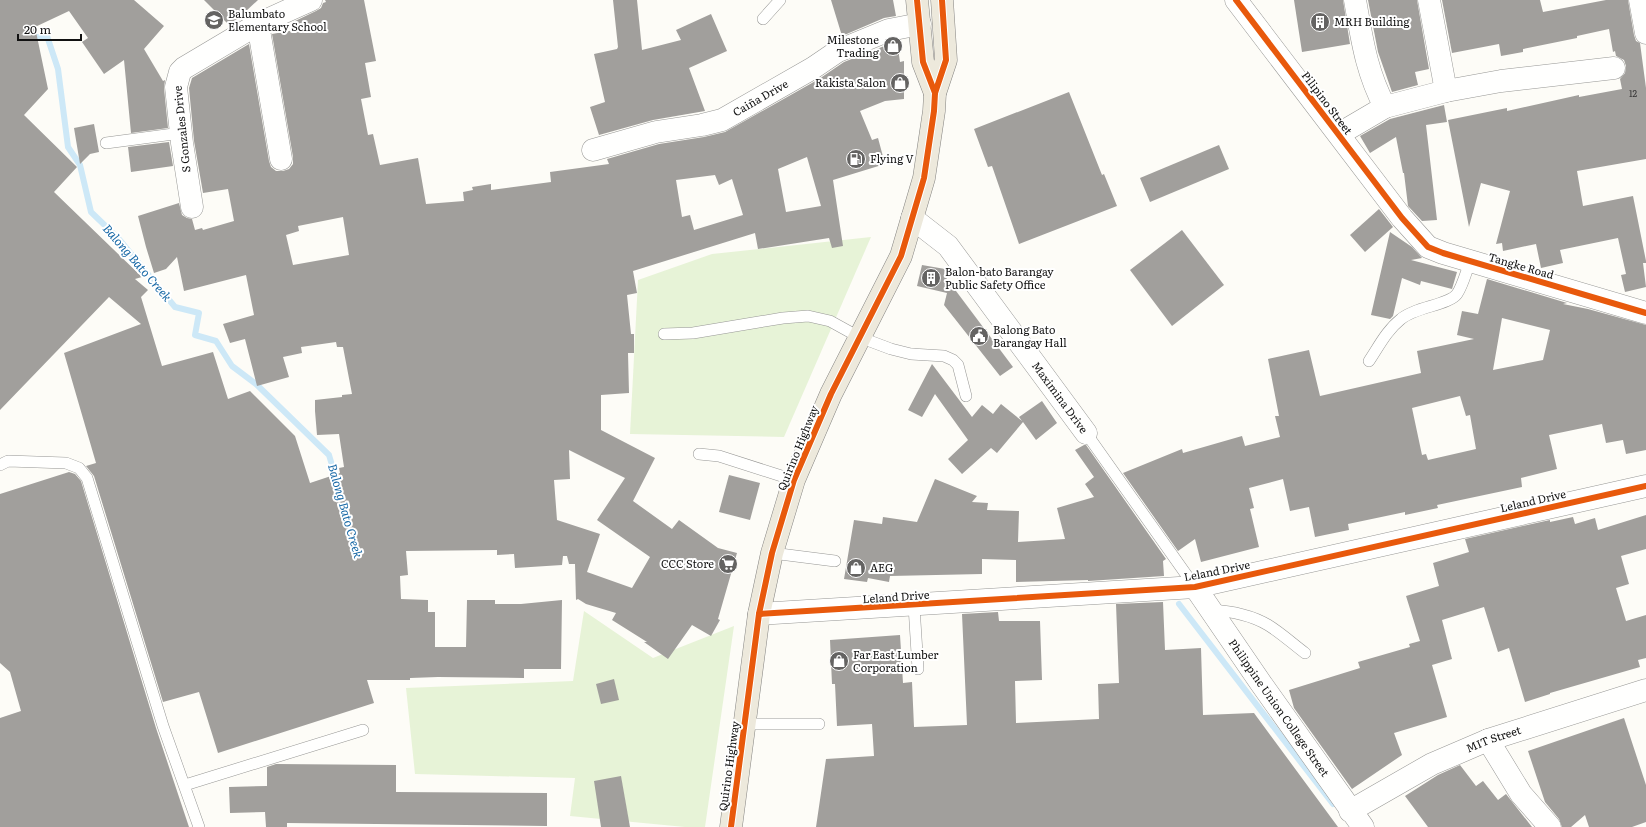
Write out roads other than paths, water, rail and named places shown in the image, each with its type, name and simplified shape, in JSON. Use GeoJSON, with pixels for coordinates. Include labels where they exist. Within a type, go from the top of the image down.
{"type":"FeatureCollection","features":[{"type":"Feature","properties":{"kind":"main road","name":"Quirino Highway"},"geometry":{"type":"LineString","coordinates":[[917,0],[923,62],[935,93]]}},
{"type":"Feature","properties":{"kind":"main road","name":"Quirino Highway"},"geometry":{"type":"LineString","coordinates":[[731,827],[759,614],[772,553],[794,480],[831,394],[901,256],[924,178],[934,111],[935,93],[946,60],[942,0]]}},
{"type":"Feature","properties":{"kind":"street","name":"S Gonzales Drive"},"geometry":{"type":"LineString","coordinates":[[192,207],[176,87],[180,72],[184,68],[258,24],[311,0]]}},
{"type":"Feature","properties":{"kind":"street","name":"Pilipino Street"},"geometry":{"type":"LineString","coordinates":[[1236,0],[1402,218]]}},
{"type":"Feature","properties":{"kind":"street"},"geometry":{"type":"LineString","coordinates":[[1355,0],[1363,49],[1371,76],[1385,107]]}},
{"type":"Feature","properties":{"kind":"street"},"geometry":{"type":"LineString","coordinates":[[1429,0],[1446,91]]}},
{"type":"Feature","properties":{"kind":"street"},"geometry":{"type":"LineString","coordinates":[[1640,0],[1646,33]]}},
{"type":"Feature","properties":{"kind":"street"},"geometry":{"type":"LineString","coordinates":[[258,24],[281,159]]}},
{"type":"Feature","properties":{"kind":"street","name":"Caiña Drive"},"geometry":{"type":"LineString","coordinates":[[593,150],[656,132],[702,126],[722,120],[838,52],[889,30],[920,24]]}},
{"type":"Feature","properties":{"kind":"street"},"geometry":{"type":"LineString","coordinates":[[1339,134],[1385,107],[1446,91],[1501,82],[1614,68]]}},
{"type":"Feature","properties":{"kind":"street","name":"Maximina Drive"},"geometry":{"type":"LineString","coordinates":[[912,218],[948,246],[1086,433]]}},
{"type":"Feature","properties":{"kind":"street","name":"Tangke Road"},"geometry":{"type":"LineString","coordinates":[[1402,218],[1428,247],[1470,262],[1646,313]]}},
{"type":"Feature","properties":{"kind":"street","name":"Leland Drive"},"geometry":{"type":"LineString","coordinates":[[759,614],[914,606],[1195,587],[1646,486]]}},
{"type":"Feature","properties":{"kind":"street","name":"Philippine Union College Street"},"geometry":{"type":"LineString","coordinates":[[1195,587],[1357,819]]}},
{"type":"Feature","properties":{"kind":"street","name":"MIT Street"},"geometry":{"type":"LineString","coordinates":[[1357,819],[1432,764],[1488,740],[1646,690]]}},
{"type":"Feature","properties":{"kind":"street"},"geometry":{"type":"LineString","coordinates":[[1488,740],[1521,794],[1550,827]]}},
{"type":"Feature","properties":{"kind":"lane"},"geometry":{"type":"LineString","coordinates":[[762,19],[780,0]]}},
{"type":"Feature","properties":{"kind":"lane"},"geometry":{"type":"LineString","coordinates":[[106,143],[181,133]]}},
{"type":"Feature","properties":{"kind":"lane"},"geometry":{"type":"LineString","coordinates":[[1369,361],[1388,331],[1401,318],[1414,311],[1447,301],[1456,295],[1470,262]]}},
{"type":"Feature","properties":{"kind":"lane"},"geometry":{"type":"LineString","coordinates":[[664,334],[693,333],[783,318],[808,316],[830,321],[859,337],[891,349],[911,354],[944,356],[953,360],[958,365],[966,396]]}},
{"type":"Feature","properties":{"kind":"lane","name":"Maximina Drive"},"geometry":{"type":"LineString","coordinates":[[1086,433],[1195,587]]}},
{"type":"Feature","properties":{"kind":"lane"},"geometry":{"type":"LineString","coordinates":[[699,454],[719,456],[794,480]]}},
{"type":"Feature","properties":{"kind":"lane"},"geometry":{"type":"LineString","coordinates":[[0,465],[8,462],[66,463],[79,468],[87,478],[163,726],[199,827]]}},
{"type":"Feature","properties":{"kind":"lane"},"geometry":{"type":"LineString","coordinates":[[772,553],[835,561]]}},
{"type":"Feature","properties":{"kind":"lane"},"geometry":{"type":"LineString","coordinates":[[914,606],[918,669]]}},
{"type":"Feature","properties":{"kind":"lane"},"geometry":{"type":"LineString","coordinates":[[1210,610],[1226,611],[1247,616],[1267,624],[1305,653]]}},
{"type":"Feature","properties":{"kind":"lane"},"geometry":{"type":"LineString","coordinates":[[745,724],[819,724]]}},
{"type":"Feature","properties":{"kind":"lane"},"geometry":{"type":"LineString","coordinates":[[185,785],[363,730]]}},
{"type":"Feature","properties":{"kind":"waterway","name":"Balong Bato Creek"},"geometry":{"type":"LineString","coordinates":[[29,38],[47,36],[58,69],[68,147],[80,165],[91,212],[118,238],[175,307],[199,313],[195,335],[216,341],[232,366],[256,384],[329,455],[337,482]]}},
{"type":"Feature","properties":{"kind":"waterway"},"geometry":{"type":"LineString","coordinates":[[1179,604],[1333,804]]}},
{"type":"Feature","properties":{"kind":"place","name":"Balumbato Elementary School"},"geometry":{"type":"Point","coordinates":[214,20]}},
{"type":"Feature","properties":{"kind":"place","name":"MRH Building"},"geometry":{"type":"Point","coordinates":[1320,22]}},
{"type":"Feature","properties":{"kind":"place","name":"Milestone Trading"},"geometry":{"type":"Point","coordinates":[893,46]}},
{"type":"Feature","properties":{"kind":"place","name":"Rakista Salon"},"geometry":{"type":"Point","coordinates":[900,83]}},
{"type":"Feature","properties":{"kind":"place","name":"Flying V"},"geometry":{"type":"Point","coordinates":[856,159]}},
{"type":"Feature","properties":{"kind":"place","name":"Balon-bato Barangay Public Safety Office"},"geometry":{"type":"Point","coordinates":[931,278]}},
{"type":"Feature","properties":{"kind":"place","name":"Balong Bato Barangay Hall"},"geometry":{"type":"Point","coordinates":[979,336]}},
{"type":"Feature","properties":{"kind":"place","name":"CCC Store"},"geometry":{"type":"Point","coordinates":[728,564]}},
{"type":"Feature","properties":{"kind":"place","name":"AEG"},"geometry":{"type":"Point","coordinates":[856,568]}},
{"type":"Feature","properties":{"kind":"place","name":"Far East Lumber Corporation"},"geometry":{"type":"Point","coordinates":[839,661]}}]}
